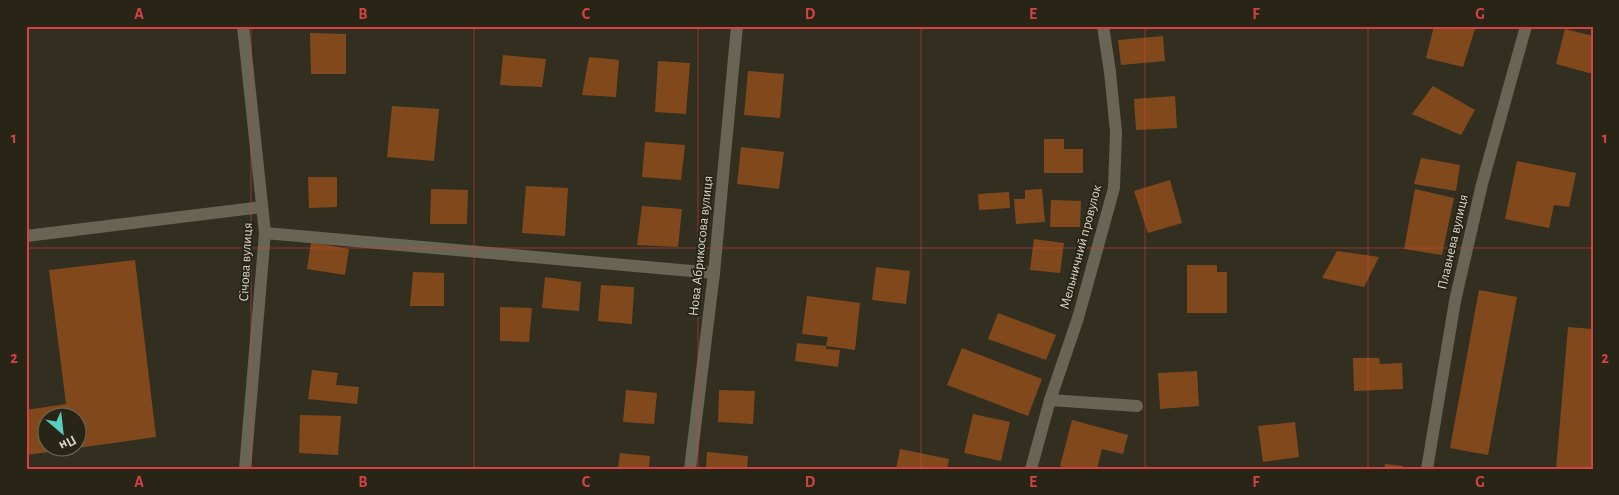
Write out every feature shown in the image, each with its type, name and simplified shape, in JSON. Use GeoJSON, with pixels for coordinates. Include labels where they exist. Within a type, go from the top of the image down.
{"type":"FeatureCollection","features":[{"type":"Feature","properties":{"kind":"street","name":"Січова вулиця"},"geometry":{"type":"LineString","coordinates":[[243,26],[265,233],[245,469]]}},
{"type":"Feature","properties":{"kind":"street","name":"Нова Абрикосова вулиця"},"geometry":{"type":"LineString","coordinates":[[690,469],[714,273],[737,26]]}},
{"type":"Feature","properties":{"kind":"street","name":"Мельничний провулок"},"geometry":{"type":"LineString","coordinates":[[1031,469],[1050,400],[1078,318],[1114,188],[1116,132],[1103,26]]}},
{"type":"Feature","properties":{"kind":"street","name":"Плавнева вулиця"},"geometry":{"type":"LineString","coordinates":[[1427,469],[1455,301],[1482,184],[1526,26]]}},
{"type":"Feature","properties":{"kind":"street"},"geometry":{"type":"LineString","coordinates":[[26,236],[262,207]]}},
{"type":"Feature","properties":{"kind":"street"},"geometry":{"type":"LineString","coordinates":[[265,233],[714,273]]}},
{"type":"Feature","properties":{"kind":"street"},"geometry":{"type":"LineString","coordinates":[[1050,400],[1137,406]]}},
{"type":"Feature","properties":{"kind":"building"},"geometry":{"type":"Polygon","coordinates":[[[1434,26],[1464,26],[1475,29],[1463,67],[1426,58],[1434,26]]]}},
{"type":"Feature","properties":{"kind":"building"},"geometry":{"type":"Polygon","coordinates":[[[1565,29],[1593,36],[1593,74],[1556,64],[1565,29]]]}},
{"type":"Feature","properties":{"kind":"building"},"geometry":{"type":"Polygon","coordinates":[[[310,33],[346,34],[346,74],[311,74],[310,33]]]}},
{"type":"Feature","properties":{"kind":"building"},"geometry":{"type":"Polygon","coordinates":[[[1163,36],[1165,61],[1121,65],[1118,40],[1163,36]]]}},
{"type":"Feature","properties":{"kind":"building"},"geometry":{"type":"Polygon","coordinates":[[[503,55],[546,59],[542,87],[500,85],[503,55]]]}},
{"type":"Feature","properties":{"kind":"building"},"geometry":{"type":"Polygon","coordinates":[[[589,57],[619,60],[616,97],[582,95],[589,57]]]}},
{"type":"Feature","properties":{"kind":"building"},"geometry":{"type":"Polygon","coordinates":[[[658,61],[690,63],[686,114],[655,112],[658,61]]]}},
{"type":"Feature","properties":{"kind":"building"},"geometry":{"type":"Polygon","coordinates":[[[748,71],[784,74],[780,118],[744,115],[748,71]]]}},
{"type":"Feature","properties":{"kind":"building"},"geometry":{"type":"Polygon","coordinates":[[[1433,86],[1475,110],[1461,135],[1412,114],[1433,86]]]}},
{"type":"Feature","properties":{"kind":"building"},"geometry":{"type":"Polygon","coordinates":[[[1175,96],[1177,128],[1136,130],[1134,99],[1175,96]]]}},
{"type":"Feature","properties":{"kind":"building"},"geometry":{"type":"Polygon","coordinates":[[[392,106],[439,109],[434,161],[387,157],[392,106]]]}},
{"type":"Feature","properties":{"kind":"building"},"geometry":{"type":"Polygon","coordinates":[[[1044,139],[1064,139],[1064,149],[1083,149],[1083,173],[1044,173],[1044,139]]]}},
{"type":"Feature","properties":{"kind":"building"},"geometry":{"type":"Polygon","coordinates":[[[645,142],[685,145],[681,180],[642,177],[645,142]]]}},
{"type":"Feature","properties":{"kind":"building"},"geometry":{"type":"Polygon","coordinates":[[[741,147],[784,152],[779,189],[737,184],[741,147]]]}},
{"type":"Feature","properties":{"kind":"building"},"geometry":{"type":"Polygon","coordinates":[[[1421,158],[1460,165],[1456,191],[1414,184],[1421,158]]]}},
{"type":"Feature","properties":{"kind":"building"},"geometry":{"type":"Polygon","coordinates":[[[1517,161],[1576,173],[1569,207],[1554,205],[1549,228],[1505,219],[1517,161]]]}},
{"type":"Feature","properties":{"kind":"building"},"geometry":{"type":"Polygon","coordinates":[[[308,177],[337,177],[337,207],[309,208],[308,177]]]}},
{"type":"Feature","properties":{"kind":"building"},"geometry":{"type":"Polygon","coordinates":[[[1170,180],[1182,223],[1148,233],[1134,191],[1170,180]]]}},
{"type":"Feature","properties":{"kind":"building"},"geometry":{"type":"Polygon","coordinates":[[[526,186],[568,188],[565,236],[522,233],[526,186]]]}},
{"type":"Feature","properties":{"kind":"building"},"geometry":{"type":"Polygon","coordinates":[[[431,189],[468,190],[467,224],[430,224],[431,189]]]}},
{"type":"Feature","properties":{"kind":"building"},"geometry":{"type":"Polygon","coordinates":[[[1042,189],[1045,222],[1016,224],[1014,199],[1025,199],[1025,190],[1042,189]]]}},
{"type":"Feature","properties":{"kind":"building"},"geometry":{"type":"Polygon","coordinates":[[[1415,189],[1454,198],[1442,255],[1404,249],[1415,189]]]}},
{"type":"Feature","properties":{"kind":"building"},"geometry":{"type":"Polygon","coordinates":[[[1009,192],[1010,208],[979,210],[978,194],[1009,192]]]}},
{"type":"Feature","properties":{"kind":"building"},"geometry":{"type":"Polygon","coordinates":[[[1051,200],[1081,201],[1080,227],[1050,227],[1051,200]]]}},
{"type":"Feature","properties":{"kind":"building"},"geometry":{"type":"Polygon","coordinates":[[[642,206],[682,209],[678,247],[637,245],[642,206]]]}},
{"type":"Feature","properties":{"kind":"building"},"geometry":{"type":"Polygon","coordinates":[[[1034,239],[1064,243],[1060,273],[1030,270],[1034,239]]]}},
{"type":"Feature","properties":{"kind":"building"},"geometry":{"type":"Polygon","coordinates":[[[311,242],[349,249],[345,275],[307,269],[311,242]]]}},
{"type":"Feature","properties":{"kind":"building"},"geometry":{"type":"Polygon","coordinates":[[[1337,251],[1379,257],[1364,287],[1322,278],[1337,251]]]}},
{"type":"Feature","properties":{"kind":"building"},"geometry":{"type":"Polygon","coordinates":[[[135,260],[156,437],[88,447],[88,408],[39,408],[66,404],[49,270],[135,260]]]}},
{"type":"Feature","properties":{"kind":"building"},"geometry":{"type":"Polygon","coordinates":[[[1187,265],[1217,265],[1217,272],[1227,272],[1227,313],[1187,313],[1187,265]]]}},
{"type":"Feature","properties":{"kind":"building"},"geometry":{"type":"Polygon","coordinates":[[[876,267],[910,271],[906,304],[872,300],[876,267]]]}},
{"type":"Feature","properties":{"kind":"building"},"geometry":{"type":"Polygon","coordinates":[[[413,272],[444,273],[444,306],[410,306],[413,272]]]}},
{"type":"Feature","properties":{"kind":"building"},"geometry":{"type":"Polygon","coordinates":[[[545,277],[581,282],[579,311],[542,308],[545,277]]]}},
{"type":"Feature","properties":{"kind":"building"},"geometry":{"type":"Polygon","coordinates":[[[601,285],[634,287],[632,324],[598,321],[601,285]]]}},
{"type":"Feature","properties":{"kind":"building"},"geometry":{"type":"Polygon","coordinates":[[[1479,290],[1517,297],[1488,455],[1450,448],[1479,290]]]}},
{"type":"Feature","properties":{"kind":"building"},"geometry":{"type":"Polygon","coordinates":[[[807,296],[860,303],[855,350],[826,346],[828,337],[802,334],[807,296]]]}},
{"type":"Feature","properties":{"kind":"building"},"geometry":{"type":"Polygon","coordinates":[[[500,307],[532,308],[529,342],[500,341],[500,307]]]}},
{"type":"Feature","properties":{"kind":"building"},"geometry":{"type":"Polygon","coordinates":[[[998,313],[1056,335],[1046,360],[988,339],[998,313]]]}},
{"type":"Feature","properties":{"kind":"building"},"geometry":{"type":"Polygon","coordinates":[[[1568,327],[1593,329],[1593,469],[1556,469],[1568,327]]]}},
{"type":"Feature","properties":{"kind":"building"},"geometry":{"type":"Polygon","coordinates":[[[797,343],[826,346],[826,349],[840,350],[838,367],[795,361],[797,343]]]}},
{"type":"Feature","properties":{"kind":"building"},"geometry":{"type":"Polygon","coordinates":[[[962,348],[1042,379],[1028,416],[947,385],[962,348]]]}},
{"type":"Feature","properties":{"kind":"building"},"geometry":{"type":"Polygon","coordinates":[[[1353,358],[1379,358],[1380,364],[1402,363],[1403,389],[1354,391],[1353,358]]]}},
{"type":"Feature","properties":{"kind":"building"},"geometry":{"type":"Polygon","coordinates":[[[312,370],[338,373],[336,385],[359,387],[357,404],[308,399],[312,370]]]}},
{"type":"Feature","properties":{"kind":"building"},"geometry":{"type":"Polygon","coordinates":[[[1197,371],[1199,406],[1160,409],[1158,373],[1197,371]]]}},
{"type":"Feature","properties":{"kind":"building"},"geometry":{"type":"Polygon","coordinates":[[[626,390],[657,393],[654,424],[623,422],[626,390]]]}},
{"type":"Feature","properties":{"kind":"building"},"geometry":{"type":"Polygon","coordinates":[[[719,390],[755,391],[753,424],[718,422],[719,390]]]}},
{"type":"Feature","properties":{"kind":"building"},"geometry":{"type":"Polygon","coordinates":[[[38,408],[38,453],[26,455],[26,410],[38,408]]]}},
{"type":"Feature","properties":{"kind":"building"},"geometry":{"type":"Polygon","coordinates":[[[973,414],[1010,422],[1001,461],[964,453],[973,414]]]}},
{"type":"Feature","properties":{"kind":"building"},"geometry":{"type":"Polygon","coordinates":[[[300,415],[341,416],[338,455],[299,453],[300,415]]]}},
{"type":"Feature","properties":{"kind":"building"},"geometry":{"type":"Polygon","coordinates":[[[1072,420],[1128,435],[1123,454],[1102,449],[1097,469],[1071,469],[1060,466],[1072,420]]]}},
{"type":"Feature","properties":{"kind":"building"},"geometry":{"type":"Polygon","coordinates":[[[1295,422],[1299,457],[1263,462],[1258,426],[1295,422]]]}},
{"type":"Feature","properties":{"kind":"building"},"geometry":{"type":"Polygon","coordinates":[[[900,449],[949,459],[947,469],[896,469],[900,449]]]}},
{"type":"Feature","properties":{"kind":"building"},"geometry":{"type":"Polygon","coordinates":[[[707,452],[748,456],[747,469],[706,469],[707,452]]]}},
{"type":"Feature","properties":{"kind":"building"},"geometry":{"type":"Polygon","coordinates":[[[620,453],[650,456],[649,469],[618,469],[620,453]]]}},
{"type":"Feature","properties":{"kind":"building"},"geometry":{"type":"Polygon","coordinates":[[[1385,464],[1403,466],[1403,469],[1384,469],[1385,464]]]}}]}
